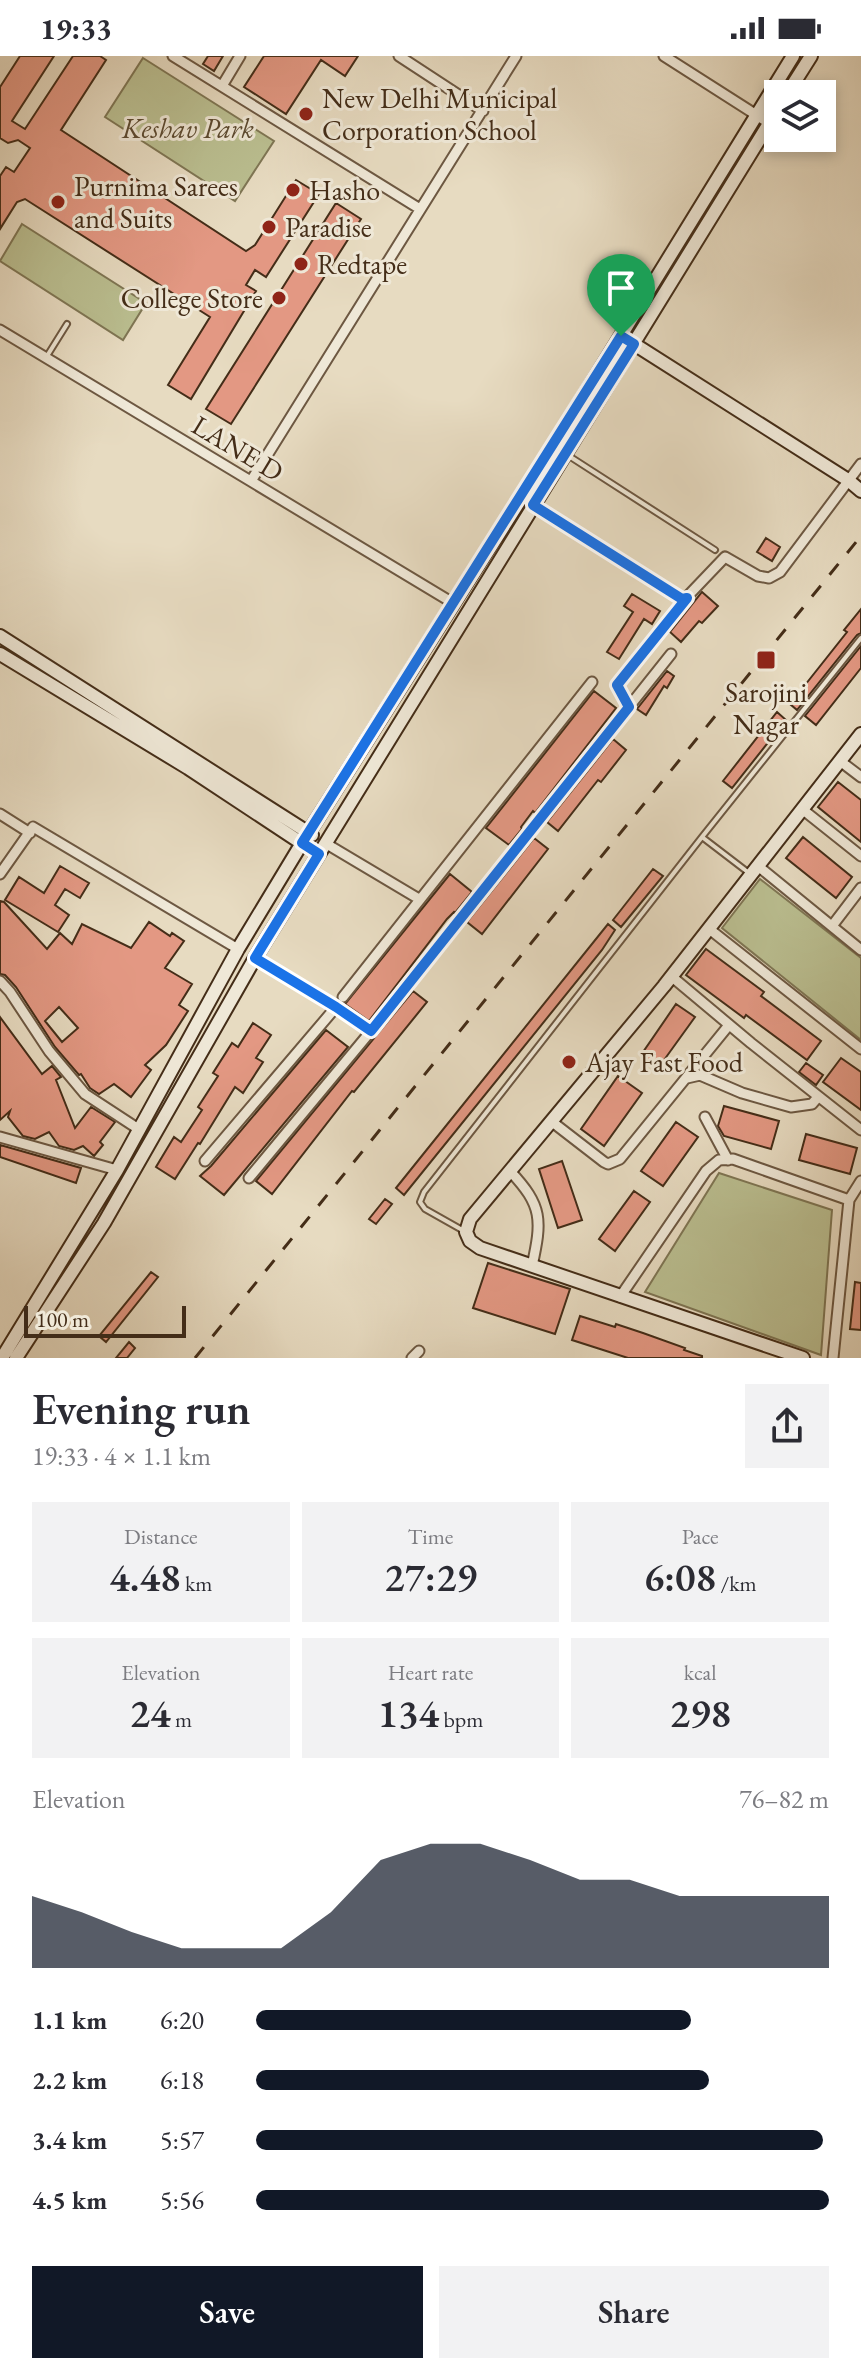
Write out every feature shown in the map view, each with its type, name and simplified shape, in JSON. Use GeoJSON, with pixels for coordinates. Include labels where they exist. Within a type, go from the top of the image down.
{"type":"FeatureCollection","features":[{"type":"Feature","properties":{"kind":"street"},"geometry":{"type":"LineString","coordinates":[[173,56],[420,209]]}},
{"type":"Feature","properties":{"kind":"street"},"geometry":{"type":"LineString","coordinates":[[222,86],[240,56]]}},
{"type":"Feature","properties":{"kind":"street"},"geometry":{"type":"LineString","coordinates":[[399,56],[483,111]]}},
{"type":"Feature","properties":{"kind":"street"},"geometry":{"type":"LineString","coordinates":[[251,481],[516,56]]}},
{"type":"Feature","properties":{"kind":"street"},"geometry":{"type":"LineString","coordinates":[[664,56],[764,120]]}},
{"type":"Feature","properties":{"kind":"street"},"geometry":{"type":"LineString","coordinates":[[18,1350],[238,949],[793,56]]}},
{"type":"Feature","properties":{"kind":"street"},"geometry":{"type":"LineString","coordinates":[[796,80],[811,56]]}},
{"type":"Feature","properties":{"kind":"street"},"geometry":{"type":"LineString","coordinates":[[2,1358],[18,1350],[104,1223],[255,958],[764,131]]}},
{"type":"Feature","properties":{"kind":"street","name":"LANE D"},"geometry":{"type":"LineString","coordinates":[[0,330],[453,603]]}},
{"type":"Feature","properties":{"kind":"street"},"geometry":{"type":"LineString","coordinates":[[621,336],[861,491]]}},
{"type":"Feature","properties":{"kind":"street"},"geometry":{"type":"LineString","coordinates":[[629,707],[617,685],[687,598],[725,557],[758,576],[769,578],[780,572],[861,464]]}},
{"type":"Feature","properties":{"kind":"street"},"geometry":{"type":"LineString","coordinates":[[520,496],[682,599],[687,598]]}},
{"type":"Feature","properties":{"kind":"street"},"geometry":{"type":"LineString","coordinates":[[0,636],[322,849],[419,899]]}},
{"type":"Feature","properties":{"kind":"street"},"geometry":{"type":"LineString","coordinates":[[0,654],[305,838]]}},
{"type":"Feature","properties":{"kind":"street"},"geometry":{"type":"LineString","coordinates":[[249,1178],[371,1031],[671,654]]}},
{"type":"Feature","properties":{"kind":"street"},"geometry":{"type":"LineString","coordinates":[[343,997],[592,682]]}},
{"type":"Feature","properties":{"kind":"street"},"geometry":{"type":"LineString","coordinates":[[803,1358],[480,1248],[470,1241],[466,1232],[470,1219],[671,976],[861,734]]}},
{"type":"Feature","properties":{"kind":"street"},"geometry":{"type":"LineString","coordinates":[[840,761],[861,777]]}},
{"type":"Feature","properties":{"kind":"street"},"geometry":{"type":"LineString","coordinates":[[802,809],[861,856]]}},
{"type":"Feature","properties":{"kind":"street"},"geometry":{"type":"LineString","coordinates":[[0,814],[30,833]]}},
{"type":"Feature","properties":{"kind":"street"},"geometry":{"type":"LineString","coordinates":[[0,874],[33,827],[238,949]]}},
{"type":"Feature","properties":{"kind":"street"},"geometry":{"type":"LineString","coordinates":[[754,870],[861,950]]}},
{"type":"Feature","properties":{"kind":"street"},"geometry":{"type":"LineString","coordinates":[[832,926],[861,888]]}},
{"type":"Feature","properties":{"kind":"street"},"geometry":{"type":"LineString","coordinates":[[708,928],[861,1049]]}},
{"type":"Feature","properties":{"kind":"street"},"geometry":{"type":"LineString","coordinates":[[255,958],[371,1031]]}},
{"type":"Feature","properties":{"kind":"street"},"geometry":{"type":"LineString","coordinates":[[671,976],[861,1130]]}},
{"type":"Feature","properties":{"kind":"street"},"geometry":{"type":"LineString","coordinates":[[0,981],[49,1051],[85,1094],[140,1130]]}},
{"type":"Feature","properties":{"kind":"street"},"geometry":{"type":"LineString","coordinates":[[205,1161],[336,1007]]}},
{"type":"Feature","properties":{"kind":"street"},"geometry":{"type":"LineString","coordinates":[[551,1121],[604,1162],[614,1163],[729,1025]]}},
{"type":"Feature","properties":{"kind":"street"},"geometry":{"type":"LineString","coordinates":[[686,1078],[700,1075],[742,1093],[791,1107],[812,1104],[818,1097]]}},
{"type":"Feature","properties":{"kind":"street"},"geometry":{"type":"LineString","coordinates":[[705,1117],[728,1160]]}},
{"type":"Feature","properties":{"kind":"street"},"geometry":{"type":"LineString","coordinates":[[0,1137],[117,1170]]}},
{"type":"Feature","properties":{"kind":"street"},"geometry":{"type":"LineString","coordinates":[[620,1297],[706,1171],[719,1160],[733,1159],[849,1200]]}},
{"type":"Feature","properties":{"kind":"street"},"geometry":{"type":"LineString","coordinates":[[510,1171],[532,1198],[539,1216],[532,1266]]}},
{"type":"Feature","properties":{"kind":"street"},"geometry":{"type":"LineString","coordinates":[[833,1358],[849,1200],[861,1181]]}},
{"type":"Feature","properties":{"kind":"street"},"geometry":{"type":"LineString","coordinates":[[0,1337],[18,1350]]}},
{"type":"Feature","properties":{"kind":"lane"},"geometry":{"type":"LineString","coordinates":[[46,358],[67,324]]}},
{"type":"Feature","properties":{"kind":"lane"},"geometry":{"type":"LineString","coordinates":[[566,454],[715,550]]}},
{"type":"Feature","properties":{"kind":"lane"},"geometry":{"type":"LineString","coordinates":[[466,1232],[425,1209],[420,1202],[424,1192],[861,638]]}},
{"type":"Feature","properties":{"kind":"lane"},"geometry":{"type":"LineString","coordinates":[[702,837],[754,870]]}},
{"type":"Feature","properties":{"kind":"green space","name":"Keshav Park"},"geometry":{"type":"Polygon","coordinates":[[[143,58],[274,141],[235,201],[105,117],[143,58]]]}},
{"type":"Feature","properties":{"kind":"green space"},"geometry":{"type":"Polygon","coordinates":[[[22,224],[146,303],[123,340],[0,261],[22,224]]]}},
{"type":"Feature","properties":{"kind":"green space"},"geometry":{"type":"Polygon","coordinates":[[[760,879],[861,958],[861,1040],[722,928],[760,879]]]}},
{"type":"Feature","properties":{"kind":"green space"},"geometry":{"type":"Polygon","coordinates":[[[719,1173],[832,1210],[821,1355],[645,1292],[719,1173]]]}},
{"type":"Feature","properties":{"kind":"building"},"geometry":{"type":"Polygon","coordinates":[[[20,56],[54,56],[12,121],[25,129],[73,56],[100,56],[106,60],[61,130],[246,251],[255,245],[296,180],[319,194],[266,277],[255,270],[246,285],[256,291],[191,399],[168,385],[210,317],[25,199],[17,202],[0,229],[0,176],[6,167],[14,172],[30,148],[18,140],[8,143],[0,138],[0,87],[20,56]]]}},
{"type":"Feature","properties":{"kind":"building"},"geometry":{"type":"Polygon","coordinates":[[[208,56],[223,56],[214,71],[203,64],[208,56]]]}},
{"type":"Feature","properties":{"kind":"building"},"geometry":{"type":"Polygon","coordinates":[[[264,56],[358,56],[345,76],[321,60],[286,114],[244,87],[264,56]]]}},
{"type":"Feature","properties":{"kind":"building"},"geometry":{"type":"Polygon","coordinates":[[[336,203],[361,219],[231,424],[206,409],[336,203]]]}},
{"type":"Feature","properties":{"kind":"building"},"geometry":{"type":"Polygon","coordinates":[[[766,538],[780,547],[772,561],[757,552],[766,538]]]}},
{"type":"Feature","properties":{"kind":"building"},"geometry":{"type":"Polygon","coordinates":[[[702,592],[718,606],[702,623],[699,621],[681,642],[670,632],[702,592]]]}},
{"type":"Feature","properties":{"kind":"building"},"geometry":{"type":"Polygon","coordinates":[[[632,594],[660,611],[652,624],[644,619],[619,659],[607,652],[633,612],[624,606],[632,594]]]}},
{"type":"Feature","properties":{"kind":"building"},"geometry":{"type":"Polygon","coordinates":[[[861,609],[861,633],[797,710],[790,704],[847,632],[844,630],[861,609]]]}},
{"type":"Feature","properties":{"kind":"building"},"geometry":{"type":"Polygon","coordinates":[[[861,646],[861,668],[816,725],[805,716],[861,646]]]}},
{"type":"Feature","properties":{"kind":"building"},"geometry":{"type":"Polygon","coordinates":[[[667,671],[674,676],[646,715],[637,709],[667,671]]]}},
{"type":"Feature","properties":{"kind":"building"},"geometry":{"type":"Polygon","coordinates":[[[594,691],[616,708],[509,845],[486,828],[594,691]]]}},
{"type":"Feature","properties":{"kind":"building"},"geometry":{"type":"Polygon","coordinates":[[[777,712],[786,720],[732,788],[723,781],[777,712]]]}},
{"type":"Feature","properties":{"kind":"building"},"geometry":{"type":"Polygon","coordinates":[[[613,739],[626,750],[558,831],[547,822],[613,739]]]}},
{"type":"Feature","properties":{"kind":"building"},"geometry":{"type":"Polygon","coordinates":[[[838,782],[861,800],[861,842],[818,807],[838,782]]]}},
{"type":"Feature","properties":{"kind":"building"},"geometry":{"type":"Polygon","coordinates":[[[803,837],[852,877],[836,898],[786,858],[803,837]]]}},
{"type":"Feature","properties":{"kind":"building"},"geometry":{"type":"Polygon","coordinates":[[[534,838],[548,849],[482,934],[467,922],[534,838]]]}},
{"type":"Feature","properties":{"kind":"building"},"geometry":{"type":"Polygon","coordinates":[[[60,866],[89,883],[80,898],[65,889],[55,905],[69,915],[58,932],[5,900],[19,877],[44,893],[60,866]]]}},
{"type":"Feature","properties":{"kind":"building"},"geometry":{"type":"Polygon","coordinates":[[[653,869],[663,876],[621,927],[613,920],[653,869]]]}},
{"type":"Feature","properties":{"kind":"building"},"geometry":{"type":"Polygon","coordinates":[[[450,874],[472,892],[447,919],[369,1021],[345,1004],[450,874]]]}},
{"type":"Feature","properties":{"kind":"building"},"geometry":{"type":"Polygon","coordinates":[[[0,901],[47,949],[60,933],[72,944],[82,924],[131,948],[149,922],[184,941],[165,968],[192,984],[179,1005],[188,1011],[166,1045],[145,1065],[151,1070],[131,1097],[114,1084],[99,1094],[90,1088],[55,1047],[16,987],[0,974],[0,901]],[[59,1007],[45,1021],[62,1042],[78,1028],[59,1007]]]}},
{"type":"Feature","properties":{"kind":"building"},"geometry":{"type":"Polygon","coordinates":[[[608,924],[615,930],[602,950],[404,1195],[396,1188],[608,924]]]}},
{"type":"Feature","properties":{"kind":"building"},"geometry":{"type":"Polygon","coordinates":[[[706,949],[764,992],[761,996],[821,1041],[807,1060],[686,975],[706,949]]]}},
{"type":"Feature","properties":{"kind":"building"},"geometry":{"type":"Polygon","coordinates":[[[413,991],[427,1002],[352,1091],[272,1194],[256,1181],[413,991]]]}},
{"type":"Feature","properties":{"kind":"building"},"geometry":{"type":"Polygon","coordinates":[[[676,1004],[695,1017],[659,1067],[641,1055],[676,1004]]]}},
{"type":"Feature","properties":{"kind":"building"},"geometry":{"type":"Polygon","coordinates":[[[0,1017],[42,1074],[52,1066],[61,1077],[56,1080],[75,1128],[91,1107],[115,1122],[94,1156],[83,1146],[74,1150],[59,1146],[49,1132],[35,1139],[23,1136],[8,1117],[10,1111],[0,1120],[0,1017]]]}},
{"type":"Feature","properties":{"kind":"building"},"geometry":{"type":"Polygon","coordinates":[[[253,1023],[271,1035],[256,1058],[263,1062],[243,1093],[235,1087],[175,1179],[156,1167],[174,1137],[181,1142],[202,1110],[198,1107],[218,1076],[213,1073],[232,1043],[238,1047],[253,1023]]]}},
{"type":"Feature","properties":{"kind":"building"},"geometry":{"type":"Polygon","coordinates":[[[326,1030],[348,1047],[224,1195],[200,1176],[326,1030]]]}},
{"type":"Feature","properties":{"kind":"building"},"geometry":{"type":"Polygon","coordinates":[[[841,1058],[861,1072],[861,1110],[823,1082],[841,1058]]]}},
{"type":"Feature","properties":{"kind":"building"},"geometry":{"type":"Polygon","coordinates":[[[806,1063],[823,1075],[816,1085],[799,1072],[806,1063]]]}},
{"type":"Feature","properties":{"kind":"building"},"geometry":{"type":"Polygon","coordinates":[[[618,1076],[642,1093],[604,1146],[581,1129],[618,1076]]]}},
{"type":"Feature","properties":{"kind":"building"},"geometry":{"type":"Polygon","coordinates":[[[724,1106],[779,1121],[771,1149],[724,1136],[718,1126],[724,1106]]]}},
{"type":"Feature","properties":{"kind":"building"},"geometry":{"type":"Polygon","coordinates":[[[676,1122],[698,1137],[663,1186],[641,1171],[676,1122]]]}},
{"type":"Feature","properties":{"kind":"building"},"geometry":{"type":"Polygon","coordinates":[[[806,1134],[857,1148],[850,1174],[799,1160],[806,1134]]]}},
{"type":"Feature","properties":{"kind":"building"},"geometry":{"type":"Polygon","coordinates":[[[0,1145],[81,1168],[76,1183],[0,1157],[0,1145]]]}},
{"type":"Feature","properties":{"kind":"building"},"geometry":{"type":"Polygon","coordinates":[[[562,1161],[582,1220],[558,1228],[539,1169],[562,1161]]]}},
{"type":"Feature","properties":{"kind":"building"},"geometry":{"type":"Polygon","coordinates":[[[634,1191],[650,1202],[615,1251],[599,1239],[634,1191]]]}},
{"type":"Feature","properties":{"kind":"building"},"geometry":{"type":"Polygon","coordinates":[[[385,1199],[392,1204],[376,1224],[369,1219],[385,1199]]]}},
{"type":"Feature","properties":{"kind":"building"},"geometry":{"type":"Polygon","coordinates":[[[488,1263],[570,1289],[555,1334],[473,1308],[488,1263]]]}},
{"type":"Feature","properties":{"kind":"building"},"geometry":{"type":"Polygon","coordinates":[[[151,1272],[158,1277],[106,1342],[99,1336],[151,1272]]]}},
{"type":"Feature","properties":{"kind":"building"},"geometry":{"type":"Polygon","coordinates":[[[855,1282],[861,1283],[861,1330],[850,1329],[855,1282]]]}},
{"type":"Feature","properties":{"kind":"building"},"geometry":{"type":"Polygon","coordinates":[[[580,1316],[643,1333],[685,1348],[702,1358],[628,1358],[572,1340],[580,1316]]]}},
{"type":"Feature","properties":{"kind":"building"},"geometry":{"type":"Polygon","coordinates":[[[129,1342],[135,1348],[127,1358],[116,1358],[129,1342]]]}},
{"type":"Feature","properties":{"kind":"railway"},"geometry":{"type":"LineString","coordinates":[[195,1358],[861,536]]}},
{"type":"Feature","properties":{"kind":"place","name":"New Delhi Municipal Corporation School"},"geometry":{"type":"Point","coordinates":[306,114]}},
{"type":"Feature","properties":{"kind":"place","name":"Hasho"},"geometry":{"type":"Point","coordinates":[293,190]}},
{"type":"Feature","properties":{"kind":"place","name":"Purnima Sarees and Suits"},"geometry":{"type":"Point","coordinates":[58,202]}},
{"type":"Feature","properties":{"kind":"place","name":"Paradise"},"geometry":{"type":"Point","coordinates":[269,227]}},
{"type":"Feature","properties":{"kind":"place","name":"Redtape"},"geometry":{"type":"Point","coordinates":[301,264]}},
{"type":"Feature","properties":{"kind":"place","name":"College Store"},"geometry":{"type":"Point","coordinates":[279,298]}},
{"type":"Feature","properties":{"kind":"place","name":"Sarojini Nagar"},"geometry":{"type":"Point","coordinates":[766,660]}},
{"type":"Feature","properties":{"kind":"place","name":"Ajay Fast Food"},"geometry":{"type":"Point","coordinates":[569,1062]}},
{"type":"Feature","properties":{"kind":"route"},"geometry":{"type":"LineString","coordinates":[[621,336],[634,344],[533,505],[682,599],[687,598],[617,685],[629,707],[371,1031],[255,958],[319,854],[302,843],[621,336]]}}]}
